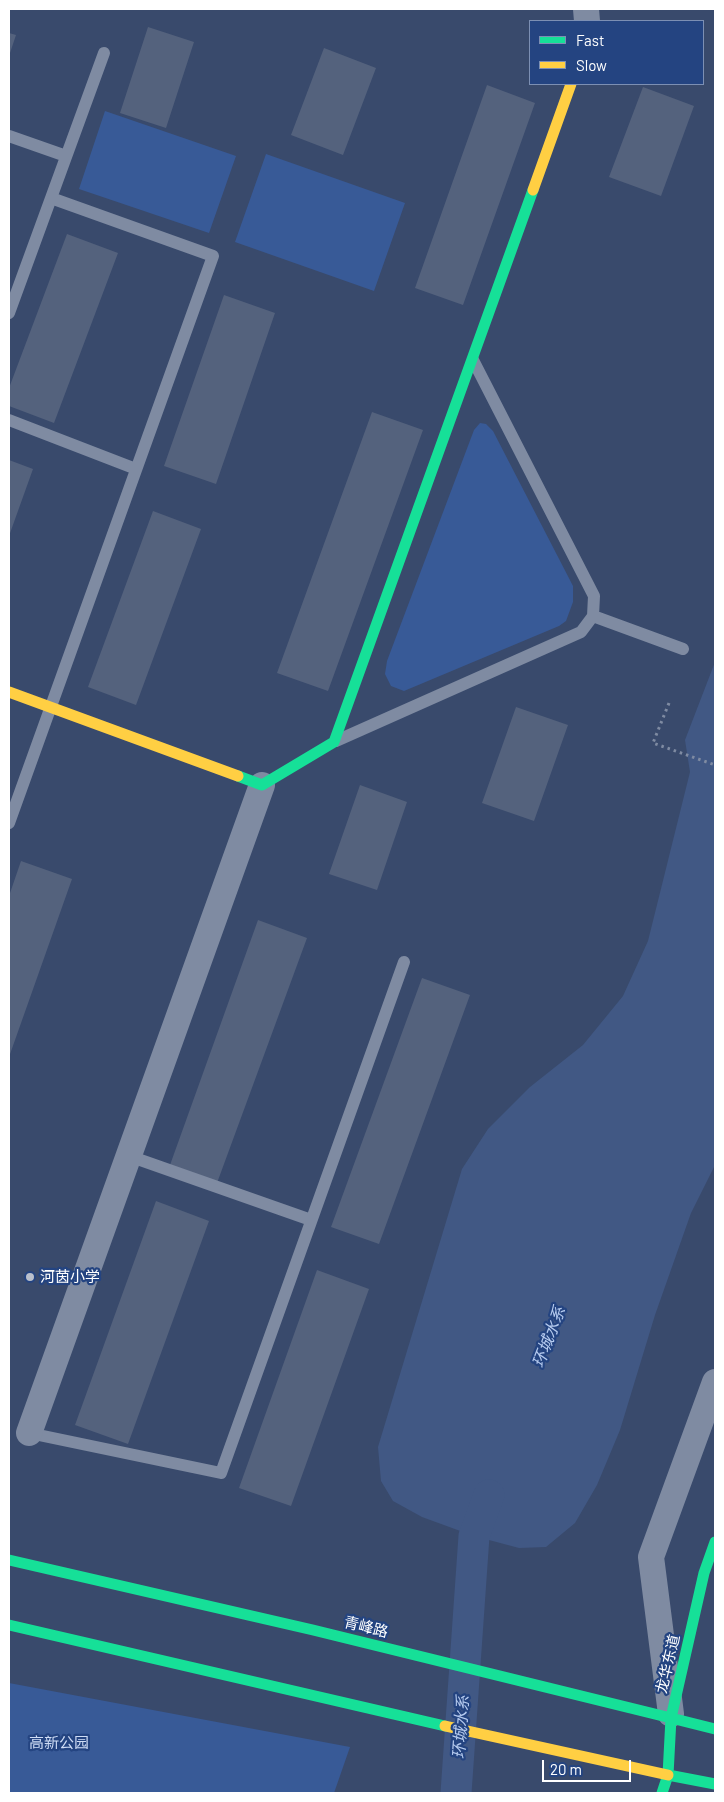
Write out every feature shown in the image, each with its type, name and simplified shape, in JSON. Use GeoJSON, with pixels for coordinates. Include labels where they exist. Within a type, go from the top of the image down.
{"type":"FeatureCollection","features":[{"type":"Feature","properties":{"kind":"main road"},"geometry":{"type":"LineString","coordinates":[[9,692],[262,785],[334,742],[571,85]]}},
{"type":"Feature","properties":{"kind":"main road","name":"龙华东道"},"geometry":{"type":"LineString","coordinates":[[662,1793],[668,1775],[671,1718],[704,1573],[715,1542]]}},
{"type":"Feature","properties":{"kind":"main road","name":"青峰路"},"geometry":{"type":"LineString","coordinates":[[9,1560],[313,1630],[715,1729]]}},
{"type":"Feature","properties":{"kind":"main road"},"geometry":{"type":"LineString","coordinates":[[9,1625],[292,1692],[554,1748],[668,1775],[711,1780],[702,1793]]}},
{"type":"Feature","properties":{"kind":"street"},"geometry":{"type":"LineString","coordinates":[[29,1433],[262,785]]}},
{"type":"Feature","properties":{"kind":"street"},"geometry":{"type":"LineString","coordinates":[[671,1718],[651,1557],[715,1382]]}},
{"type":"Feature","properties":{"kind":"lane"},"geometry":{"type":"LineString","coordinates":[[9,313],[104,53]]}},
{"type":"Feature","properties":{"kind":"lane"},"geometry":{"type":"LineString","coordinates":[[9,136],[66,156]]}},
{"type":"Feature","properties":{"kind":"lane"},"geometry":{"type":"LineString","coordinates":[[9,823],[213,256],[51,198]]}},
{"type":"Feature","properties":{"kind":"lane"},"geometry":{"type":"LineString","coordinates":[[334,742],[581,632],[593,616],[594,596],[472,358]]}},
{"type":"Feature","properties":{"kind":"lane"},"geometry":{"type":"LineString","coordinates":[[9,420],[136,469]]}},
{"type":"Feature","properties":{"kind":"lane"},"geometry":{"type":"LineString","coordinates":[[593,616],[683,649]]}},
{"type":"Feature","properties":{"kind":"lane"},"geometry":{"type":"LineString","coordinates":[[29,1433],[221,1473],[404,962]]}},
{"type":"Feature","properties":{"kind":"lane"},"geometry":{"type":"LineString","coordinates":[[129,1156],[311,1220]]}},
{"type":"Feature","properties":{"kind":"path"},"geometry":{"type":"LineString","coordinates":[[669,702],[653,743],[715,765]]}},
{"type":"Feature","properties":{"kind":"green space"},"geometry":{"type":"Polygon","coordinates":[[[105,111],[236,156],[209,233],[79,189],[105,111]]]}},
{"type":"Feature","properties":{"kind":"green space"},"geometry":{"type":"Polygon","coordinates":[[[266,154],[405,203],[374,291],[235,242],[266,154]]]}},
{"type":"Feature","properties":{"kind":"green space"},"geometry":{"type":"Polygon","coordinates":[[[480,423],[486,424],[493,431],[573,586],[573,602],[566,621],[559,626],[404,691],[391,686],[385,674],[387,661],[474,430],[480,423]]]}},
{"type":"Feature","properties":{"kind":"green space","name":"高新公园"},"geometry":{"type":"Polygon","coordinates":[[[9,1683],[350,1747],[334,1793],[9,1793],[9,1683]]]}},
{"type":"Feature","properties":{"kind":"water"},"geometry":{"type":"Polygon","coordinates":[[[715,662],[715,1165],[691,1213],[655,1315],[620,1430],[597,1485],[575,1523],[546,1547],[519,1548],[474,1536],[422,1517],[393,1501],[381,1481],[378,1447],[462,1169],[488,1129],[530,1087],[583,1045],[623,996],[648,941],[690,772],[685,740],[715,662]]]}},
{"type":"Feature","properties":{"kind":"building"},"geometry":{"type":"Polygon","coordinates":[[[148,27],[194,42],[166,128],[120,113],[148,27]]]}},
{"type":"Feature","properties":{"kind":"building"},"geometry":{"type":"Polygon","coordinates":[[[9,33],[16,35],[9,56],[9,33]]]}},
{"type":"Feature","properties":{"kind":"building"},"geometry":{"type":"Polygon","coordinates":[[[324,48],[376,68],[343,155],[291,135],[324,48]]]}},
{"type":"Feature","properties":{"kind":"building"},"geometry":{"type":"Polygon","coordinates":[[[487,85],[535,103],[463,305],[415,288],[487,85]]]}},
{"type":"Feature","properties":{"kind":"building"},"geometry":{"type":"Polygon","coordinates":[[[643,87],[694,106],[661,196],[609,177],[643,87]]]}},
{"type":"Feature","properties":{"kind":"building"},"geometry":{"type":"Polygon","coordinates":[[[67,234],[118,253],[54,423],[9,406],[9,388],[67,234]]]}},
{"type":"Feature","properties":{"kind":"building"},"geometry":{"type":"Polygon","coordinates":[[[224,295],[275,313],[216,484],[164,466],[224,295]]]}},
{"type":"Feature","properties":{"kind":"building"},"geometry":{"type":"Polygon","coordinates":[[[372,412],[423,430],[328,691],[277,673],[372,412]]]}},
{"type":"Feature","properties":{"kind":"building"},"geometry":{"type":"Polygon","coordinates":[[[9,460],[33,469],[9,536],[9,460]]]}},
{"type":"Feature","properties":{"kind":"building"},"geometry":{"type":"Polygon","coordinates":[[[153,511],[201,529],[136,705],[88,687],[153,511]]]}},
{"type":"Feature","properties":{"kind":"building"},"geometry":{"type":"Polygon","coordinates":[[[516,707],[568,725],[534,821],[482,803],[516,707]]]}},
{"type":"Feature","properties":{"kind":"building"},"geometry":{"type":"Polygon","coordinates":[[[360,785],[407,802],[377,890],[329,874],[360,785]]]}},
{"type":"Feature","properties":{"kind":"building"},"geometry":{"type":"Polygon","coordinates":[[[21,861],[72,879],[9,1057],[9,896],[21,861]]]}},
{"type":"Feature","properties":{"kind":"building"},"geometry":{"type":"Polygon","coordinates":[[[258,920],[307,938],[217,1183],[170,1165],[258,920]]]}},
{"type":"Feature","properties":{"kind":"building"},"geometry":{"type":"Polygon","coordinates":[[[422,978],[470,995],[379,1244],[331,1227],[422,978]]]}},
{"type":"Feature","properties":{"kind":"building"},"geometry":{"type":"Polygon","coordinates":[[[156,1201],[209,1221],[128,1444],[75,1425],[156,1201]]]}},
{"type":"Feature","properties":{"kind":"building"},"geometry":{"type":"Polygon","coordinates":[[[317,1270],[369,1289],[291,1506],[239,1488],[317,1270]]]}},
{"type":"Feature","properties":{"kind":"waterway","name":"环城水系"},"geometry":{"type":"LineString","coordinates":[[456,1793],[474,1536],[489,1495]]}},
{"type":"Feature","properties":{"kind":"traffic: fast"},"geometry":{"type":"LineString","coordinates":[[238,776],[262,785],[334,742],[533,190]]}},
{"type":"Feature","properties":{"kind":"traffic: fast"},"geometry":{"type":"LineString","coordinates":[[662,1793],[668,1775],[671,1718],[704,1573],[715,1542]]}},
{"type":"Feature","properties":{"kind":"traffic: fast"},"geometry":{"type":"LineString","coordinates":[[9,1560],[313,1630],[671,1718]]}},
{"type":"Feature","properties":{"kind":"traffic: fast"},"geometry":{"type":"LineString","coordinates":[[9,1625],[445,1726]]}},
{"type":"Feature","properties":{"kind":"traffic: fast"},"geometry":{"type":"LineString","coordinates":[[671,1718],[715,1729]]}},
{"type":"Feature","properties":{"kind":"traffic: fast"},"geometry":{"type":"LineString","coordinates":[[668,1775],[715,1784]]}},
{"type":"Feature","properties":{"kind":"traffic: slow"},"geometry":{"type":"LineString","coordinates":[[533,190],[571,85]]}},
{"type":"Feature","properties":{"kind":"traffic: slow"},"geometry":{"type":"LineString","coordinates":[[9,692],[238,776]]}},
{"type":"Feature","properties":{"kind":"traffic: slow"},"geometry":{"type":"LineString","coordinates":[[445,1726],[668,1775]]}},
{"type":"Feature","properties":{"kind":"place","name":"河茵小学"},"geometry":{"type":"Point","coordinates":[30,1277]}}]}
